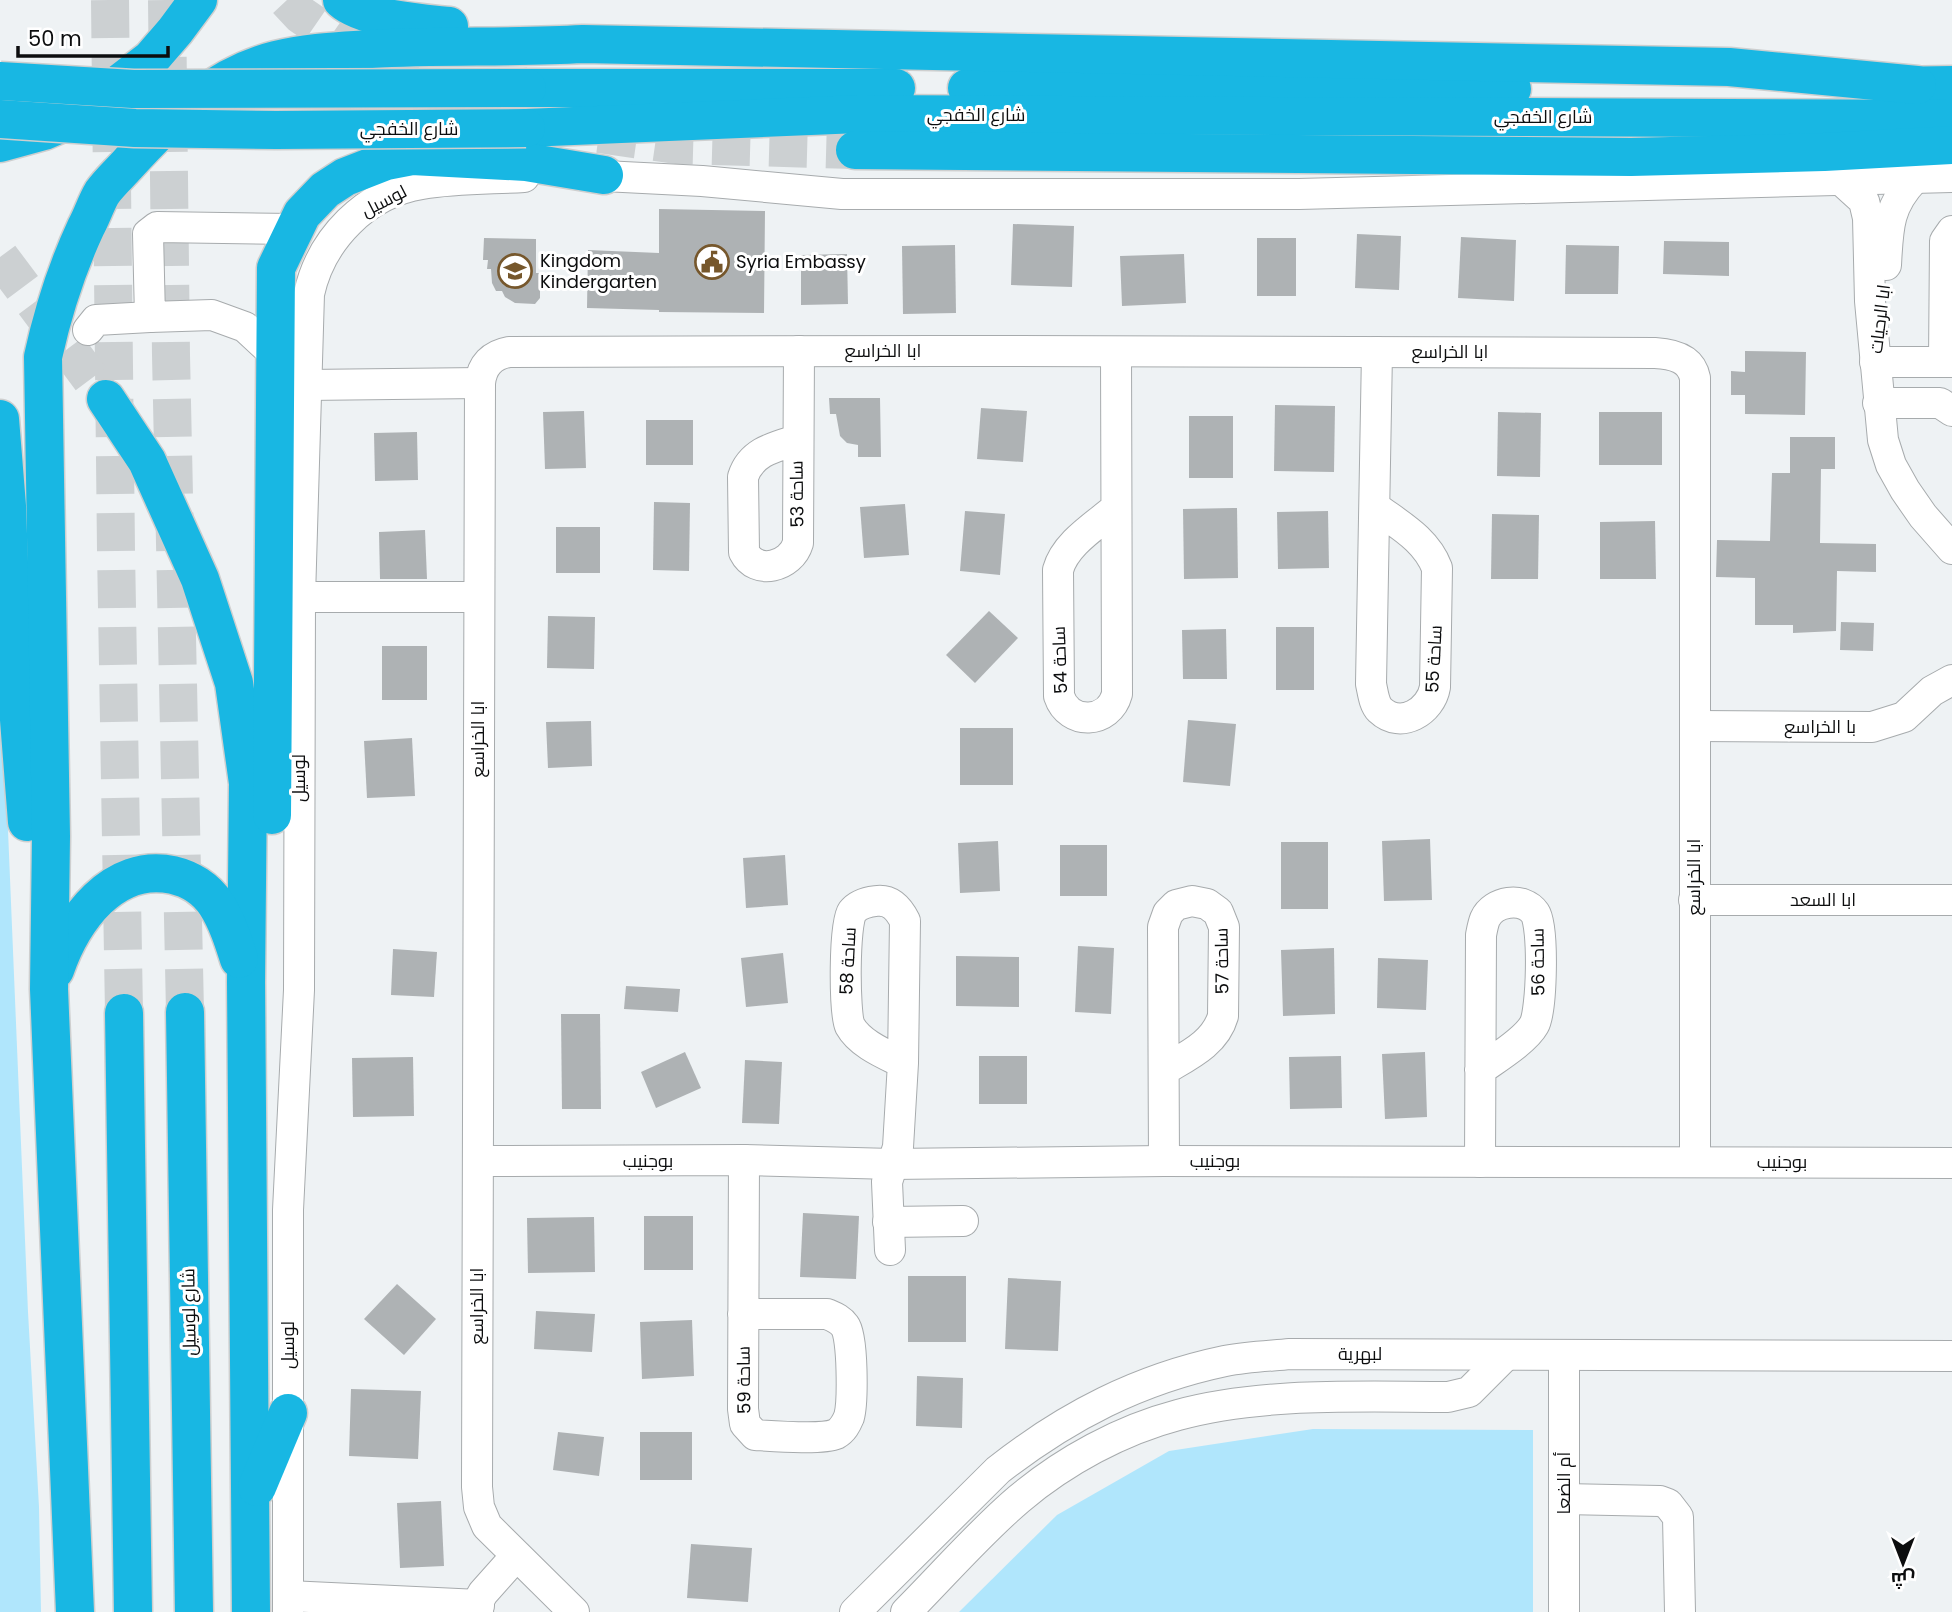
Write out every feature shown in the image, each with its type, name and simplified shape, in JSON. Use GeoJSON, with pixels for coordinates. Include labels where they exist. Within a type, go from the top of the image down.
{"type":"FeatureCollection","features":[{"type":"Feature","properties":{"kind":"highway"},"geometry":{"type":"LineString","coordinates":[[0,143],[44,131],[74,118],[151,59],[198,0]]}},
{"type":"Feature","properties":{"kind":"highway"},"geometry":{"type":"LineString","coordinates":[[342,0],[373,14],[399,21],[536,34],[583,44]]}},
{"type":"Feature","properties":{"kind":"highway"},"geometry":{"type":"LineString","coordinates":[[75,1612],[57,1216],[50,989],[51,835],[43,357],[53,307],[103,192],[144,146],[212,88],[244,71],[276,60],[327,51],[424,46],[535,47],[583,44],[1729,67],[1934,85]]}},
{"type":"Feature","properties":{"kind":"highway","name":"شارع الخفجي"},"geometry":{"type":"LineString","coordinates":[[0,81],[133,89],[1707,90],[1934,85]]}},
{"type":"Feature","properties":{"kind":"highway","name":"شارع الخفجي"},"geometry":{"type":"LineString","coordinates":[[0,119],[135,128],[276,130],[526,128],[859,114],[1952,119]]}},
{"type":"Feature","properties":{"kind":"highway"},"geometry":{"type":"LineString","coordinates":[[855,150],[1631,157],[1824,152],[1952,145]]}},
{"type":"Feature","properties":{"kind":"highway"},"geometry":{"type":"LineString","coordinates":[[247,1123],[269,1024],[276,268],[293,229],[325,190],[345,177],[386,160],[412,156],[526,162],[604,175]]}},
{"type":"Feature","properties":{"kind":"highway"},"geometry":{"type":"LineString","coordinates":[[106,399],[147,461],[200,579],[234,683],[248,783],[246,982],[251,1612]]}},
{"type":"Feature","properties":{"kind":"highway"},"geometry":{"type":"LineString","coordinates":[[0,419],[26,813],[41,1129],[57,1216]]}},
{"type":"Feature","properties":{"kind":"highway"},"geometry":{"type":"LineString","coordinates":[[50,989],[60,956],[86,912],[113,886],[148,872],[190,880],[215,902],[225,920],[246,982]]}},
{"type":"Feature","properties":{"kind":"highway","name":"شارع لوسيل"},"geometry":{"type":"LineString","coordinates":[[185,1012],[194,1612]]}},
{"type":"Feature","properties":{"kind":"highway"},"geometry":{"type":"LineString","coordinates":[[124,1013],[133,1612]]}},
{"type":"Feature","properties":{"kind":"highway"},"geometry":{"type":"LineString","coordinates":[[250,1502],[288,1413]]}},
{"type":"Feature","properties":{"kind":"street"},"geometry":{"type":"LineString","coordinates":[[604,175],[842,194],[1299,194],[1952,177]]}},
{"type":"Feature","properties":{"kind":"street","name":"لوسيل"},"geometry":{"type":"LineString","coordinates":[[288,1604],[288,1210],[299,990],[300,597],[309,294],[312,280],[319,262],[348,222],[368,205],[396,191],[421,184],[604,175]]}},
{"type":"Feature","properties":{"kind":"street","name":"ابا الرحيات"},"geometry":{"type":"LineString","coordinates":[[1875,362],[1889,224],[1896,202],[1914,179]]}},
{"type":"Feature","properties":{"kind":"street","name":"ابا الرحيات"},"geometry":{"type":"LineString","coordinates":[[1842,181],[1864,201],[1868,219],[1875,362]]}},
{"type":"Feature","properties":{"kind":"street"},"geometry":{"type":"LineString","coordinates":[[150,317],[148,234],[157,227],[293,229]]}},
{"type":"Feature","properties":{"kind":"street"},"geometry":{"type":"LineString","coordinates":[[1952,231],[1945,241],[1948,362],[1875,362],[1883,440],[1891,465],[1923,516],[1952,549]]}},
{"type":"Feature","properties":{"kind":"street"},"geometry":{"type":"LineString","coordinates":[[88,330],[96,320],[212,315],[245,327],[275,354]]}},
{"type":"Feature","properties":{"kind":"street","name":"ابا الخراسع"},"geometry":{"type":"LineString","coordinates":[[574,1612],[487,1526],[479,1507],[480,383],[481,372],[496,356],[509,352],[799,351],[1655,353],[1671,354],[1689,364],[1695,378],[1695,1162]]}},
{"type":"Feature","properties":{"kind":"street","name":"ساحة 53"},"geometry":{"type":"LineString","coordinates":[[797,440],[799,351]]}},
{"type":"Feature","properties":{"kind":"street","name":"ساحة 54"},"geometry":{"type":"LineString","coordinates":[[1115,509],[1067,551],[1058,570],[1059,696],[1066,709],[1079,718],[1104,714],[1113,705],[1117,694],[1116,352]]}},
{"type":"Feature","properties":{"kind":"street","name":"ساحة 55"},"geometry":{"type":"LineString","coordinates":[[1375,507],[1423,543],[1432,554],[1437,568],[1433,699],[1426,709],[1412,717],[1396,717],[1381,711],[1374,699],[1371,684],[1377,352]]}},
{"type":"Feature","properties":{"kind":"street"},"geometry":{"type":"LineString","coordinates":[[306,385],[480,383]]}},
{"type":"Feature","properties":{"kind":"street"},"geometry":{"type":"LineString","coordinates":[[1878,403],[1948,406]]}},
{"type":"Feature","properties":{"kind":"street"},"geometry":{"type":"LineString","coordinates":[[300,597],[478,597]]}},
{"type":"Feature","properties":{"kind":"street","name":"با الخراسع"},"geometry":{"type":"LineString","coordinates":[[1695,726],[1872,727],[1887,724],[1904,716],[1942,686],[1940,671],[1952,657]]}},
{"type":"Feature","properties":{"kind":"street","name":"ساحة 58"},"geometry":{"type":"LineString","coordinates":[[903,1063],[861,1039],[851,1027],[846,1012],[848,927],[852,913],[864,903],[881,900],[898,907],[905,921],[903,1063],[898,1147],[887,1182],[889,1236],[963,1221]]}},
{"type":"Feature","properties":{"kind":"street","name":"ابا السعد"},"geometry":{"type":"LineString","coordinates":[[1694,900],[1952,900]]}},
{"type":"Feature","properties":{"kind":"street","name":"ساحة 57"},"geometry":{"type":"LineString","coordinates":[[1164,1070],[1212,1038],[1219,1030],[1223,1016],[1224,927],[1218,912],[1207,904],[1192,901],[1176,905],[1168,913],[1163,927],[1164,1161]]}},
{"type":"Feature","properties":{"kind":"street","name":"ساحة 56"},"geometry":{"type":"LineString","coordinates":[[1480,1070],[1528,1032],[1534,1026],[1539,1011],[1541,929],[1536,914],[1528,906],[1511,902],[1496,907],[1485,918],[1481,935],[1480,1070],[1480,1162]]}},
{"type":"Feature","properties":{"kind":"street","name":"بوجنيب"},"geometry":{"type":"LineString","coordinates":[[478,1161],[744,1160],[892,1164],[1164,1161],[1952,1163]]}},
{"type":"Feature","properties":{"kind":"street","name":"ساحة 59"},"geometry":{"type":"LineString","coordinates":[[743,1314],[827,1314],[845,1326],[851,1338],[850,1414],[845,1426],[838,1433],[826,1436],[755,1435],[745,1424],[743,1409],[743,1314],[744,1160]]}},
{"type":"Feature","properties":{"kind":"street","name":"لبهرية"},"geometry":{"type":"LineString","coordinates":[[855,1612],[998,1470],[1021,1452],[1083,1412],[1135,1388],[1184,1371],[1228,1360],[1290,1354],[1952,1356]]}},
{"type":"Feature","properties":{"kind":"street"},"geometry":{"type":"LineString","coordinates":[[906,1612],[1019,1499],[1060,1469],[1132,1430],[1178,1415],[1221,1406],[1283,1399],[1448,1397],[1469,1391],[1506,1355]]}},
{"type":"Feature","properties":{"kind":"street","name":"أم الضعا"},"geometry":{"type":"LineString","coordinates":[[1564,1355],[1564,1612]]}},
{"type":"Feature","properties":{"kind":"street"},"geometry":{"type":"LineString","coordinates":[[1021,1452],[1060,1469]]}},
{"type":"Feature","properties":{"kind":"street"},"geometry":{"type":"LineString","coordinates":[[1564,1499],[1660,1501],[1674,1510],[1679,1525],[1680,1612]]}},
{"type":"Feature","properties":{"kind":"street"},"geometry":{"type":"LineString","coordinates":[[965,1505],[979,1539]]}},
{"type":"Feature","properties":{"kind":"street"},"geometry":{"type":"LineString","coordinates":[[288,1604],[478,1609],[483,1593],[516,1556]]}},
{"type":"Feature","properties":{"kind":"shaded area"},"geometry":{"type":"Polygon","coordinates":[[[0,711],[6,782],[28,1312],[39,1507],[41,1612],[0,1612],[0,711]]]}},
{"type":"Feature","properties":{"kind":"shaded area"},"geometry":{"type":"Polygon","coordinates":[[[1313,1429],[1533,1430],[1533,1612],[959,1612],[1057,1515],[1169,1451],[1313,1429]]]}},
{"type":"Feature","properties":{"kind":"building","name":"Syria Embassy"},"geometry":{"type":"Polygon","coordinates":[[[659,209],[765,211],[764,313],[587,308],[588,250],[659,253],[659,209]]]}},
{"type":"Feature","properties":{"kind":"building"},"geometry":{"type":"Polygon","coordinates":[[[1013,224],[1074,226],[1072,287],[1011,285],[1013,224]]]}},
{"type":"Feature","properties":{"kind":"building"},"geometry":{"type":"Polygon","coordinates":[[[1357,234],[1401,236],[1399,290],[1355,288],[1357,234]]]}},
{"type":"Feature","properties":{"kind":"building"},"geometry":{"type":"Polygon","coordinates":[[[1461,237],[1516,240],[1514,301],[1458,298],[1461,237]]]}},
{"type":"Feature","properties":{"kind":"building","name":"Kingdom Kindergarten"},"geometry":{"type":"Polygon","coordinates":[[[484,238],[536,239],[536,273],[540,273],[540,298],[535,304],[515,303],[505,297],[502,291],[496,291],[492,283],[491,269],[487,269],[488,260],[483,260],[484,238]]]}},
{"type":"Feature","properties":{"kind":"building"},"geometry":{"type":"Polygon","coordinates":[[[1257,238],[1296,238],[1296,296],[1257,296],[1257,238]]]}},
{"type":"Feature","properties":{"kind":"building"},"geometry":{"type":"Polygon","coordinates":[[[1664,241],[1729,242],[1729,276],[1663,274],[1664,241]]]}},
{"type":"Feature","properties":{"kind":"building"},"geometry":{"type":"Polygon","coordinates":[[[955,245],[956,313],[903,314],[902,246],[955,245]]]}},
{"type":"Feature","properties":{"kind":"building"},"geometry":{"type":"Polygon","coordinates":[[[1566,245],[1619,246],[1618,294],[1565,294],[1566,245]]]}},
{"type":"Feature","properties":{"kind":"building"},"geometry":{"type":"Polygon","coordinates":[[[847,254],[848,304],[801,305],[801,255],[847,254]]]}},
{"type":"Feature","properties":{"kind":"building"},"geometry":{"type":"Polygon","coordinates":[[[1184,254],[1186,303],[1122,306],[1120,256],[1184,254]]]}},
{"type":"Feature","properties":{"kind":"building"},"geometry":{"type":"Polygon","coordinates":[[[1745,351],[1806,352],[1805,415],[1745,414],[1745,395],[1731,395],[1731,371],[1745,372],[1745,351]]]}},
{"type":"Feature","properties":{"kind":"building"},"geometry":{"type":"Polygon","coordinates":[[[829,398],[880,398],[881,457],[858,457],[858,445],[847,443],[840,436],[836,414],[830,414],[829,398]]]}},
{"type":"Feature","properties":{"kind":"building"},"geometry":{"type":"Polygon","coordinates":[[[1275,405],[1335,406],[1334,472],[1274,471],[1275,405]]]}},
{"type":"Feature","properties":{"kind":"building"},"geometry":{"type":"Polygon","coordinates":[[[981,408],[1027,411],[1023,462],[977,459],[981,408]]]}},
{"type":"Feature","properties":{"kind":"building"},"geometry":{"type":"Polygon","coordinates":[[[584,411],[586,468],[545,469],[543,412],[584,411]]]}},
{"type":"Feature","properties":{"kind":"building"},"geometry":{"type":"Polygon","coordinates":[[[1498,412],[1541,413],[1540,477],[1497,476],[1498,412]]]}},
{"type":"Feature","properties":{"kind":"building"},"geometry":{"type":"Polygon","coordinates":[[[1599,412],[1662,412],[1662,465],[1599,465],[1599,412]]]}},
{"type":"Feature","properties":{"kind":"building"},"geometry":{"type":"Polygon","coordinates":[[[1189,416],[1233,416],[1233,478],[1189,478],[1189,416]]]}},
{"type":"Feature","properties":{"kind":"building"},"geometry":{"type":"Polygon","coordinates":[[[646,420],[693,420],[693,465],[646,465],[646,420]]]}},
{"type":"Feature","properties":{"kind":"building"},"geometry":{"type":"Polygon","coordinates":[[[417,432],[418,480],[375,481],[374,433],[417,432]]]}},
{"type":"Feature","properties":{"kind":"building"},"geometry":{"type":"Polygon","coordinates":[[[1790,437],[1835,437],[1835,469],[1821,469],[1820,543],[1876,544],[1876,572],[1837,571],[1836,631],[1793,633],[1793,625],[1755,625],[1755,578],[1716,577],[1717,540],[1770,541],[1772,473],[1790,473],[1790,437]]]}},
{"type":"Feature","properties":{"kind":"building"},"geometry":{"type":"Polygon","coordinates":[[[654,502],[690,503],[689,571],[653,570],[654,502]]]}},
{"type":"Feature","properties":{"kind":"building"},"geometry":{"type":"Polygon","coordinates":[[[905,504],[909,555],[864,558],[860,507],[905,504]]]}},
{"type":"Feature","properties":{"kind":"building"},"geometry":{"type":"Polygon","coordinates":[[[1237,508],[1238,578],[1184,579],[1183,509],[1237,508]]]}},
{"type":"Feature","properties":{"kind":"building"},"geometry":{"type":"Polygon","coordinates":[[[965,511],[1005,514],[1000,575],[960,571],[965,511]]]}},
{"type":"Feature","properties":{"kind":"building"},"geometry":{"type":"Polygon","coordinates":[[[1328,511],[1329,568],[1278,569],[1277,512],[1328,511]]]}},
{"type":"Feature","properties":{"kind":"building"},"geometry":{"type":"Polygon","coordinates":[[[1492,514],[1539,515],[1538,579],[1491,579],[1492,514]]]}},
{"type":"Feature","properties":{"kind":"building"},"geometry":{"type":"Polygon","coordinates":[[[1655,521],[1656,579],[1600,579],[1600,522],[1655,521]]]}},
{"type":"Feature","properties":{"kind":"building"},"geometry":{"type":"Polygon","coordinates":[[[556,527],[600,527],[600,573],[556,573],[556,527]]]}},
{"type":"Feature","properties":{"kind":"building"},"geometry":{"type":"Polygon","coordinates":[[[425,530],[427,579],[380,579],[379,532],[425,530]]]}},
{"type":"Feature","properties":{"kind":"building"},"geometry":{"type":"Polygon","coordinates":[[[989,611],[1018,638],[975,683],[946,655],[989,611]]]}},
{"type":"Feature","properties":{"kind":"building"},"geometry":{"type":"Polygon","coordinates":[[[548,616],[595,617],[594,669],[547,668],[548,616]]]}},
{"type":"Feature","properties":{"kind":"building"},"geometry":{"type":"Polygon","coordinates":[[[1841,622],[1874,623],[1873,651],[1840,650],[1841,622]]]}},
{"type":"Feature","properties":{"kind":"building"},"geometry":{"type":"Polygon","coordinates":[[[1276,627],[1314,627],[1314,690],[1276,690],[1276,627]]]}},
{"type":"Feature","properties":{"kind":"building"},"geometry":{"type":"Polygon","coordinates":[[[1226,629],[1227,679],[1183,679],[1182,630],[1226,629]]]}},
{"type":"Feature","properties":{"kind":"building"},"geometry":{"type":"Polygon","coordinates":[[[382,646],[427,646],[427,700],[382,700],[382,646]]]}},
{"type":"Feature","properties":{"kind":"building"},"geometry":{"type":"Polygon","coordinates":[[[1188,720],[1236,724],[1230,786],[1183,782],[1188,720]]]}},
{"type":"Feature","properties":{"kind":"building"},"geometry":{"type":"Polygon","coordinates":[[[591,721],[592,766],[548,768],[546,722],[591,721]]]}},
{"type":"Feature","properties":{"kind":"building"},"geometry":{"type":"Polygon","coordinates":[[[960,728],[1013,728],[1013,785],[960,785],[960,728]]]}},
{"type":"Feature","properties":{"kind":"building"},"geometry":{"type":"Polygon","coordinates":[[[412,738],[415,796],[367,798],[364,741],[412,738]]]}},
{"type":"Feature","properties":{"kind":"building"},"geometry":{"type":"Polygon","coordinates":[[[1430,839],[1432,900],[1384,901],[1382,841],[1430,839]]]}},
{"type":"Feature","properties":{"kind":"building"},"geometry":{"type":"Polygon","coordinates":[[[998,841],[1000,891],[960,893],[958,843],[998,841]]]}},
{"type":"Feature","properties":{"kind":"building"},"geometry":{"type":"Polygon","coordinates":[[[1281,842],[1328,842],[1328,909],[1281,909],[1281,842]]]}},
{"type":"Feature","properties":{"kind":"building"},"geometry":{"type":"Polygon","coordinates":[[[1060,845],[1107,845],[1107,896],[1060,896],[1060,845]]]}},
{"type":"Feature","properties":{"kind":"building"},"geometry":{"type":"Polygon","coordinates":[[[785,855],[788,905],[746,908],[743,858],[785,855]]]}},
{"type":"Feature","properties":{"kind":"building"},"geometry":{"type":"Polygon","coordinates":[[[1078,946],[1114,948],[1111,1014],[1075,1012],[1078,946]]]}},
{"type":"Feature","properties":{"kind":"building"},"geometry":{"type":"Polygon","coordinates":[[[1334,948],[1335,1014],[1283,1016],[1281,950],[1334,948]]]}},
{"type":"Feature","properties":{"kind":"building"},"geometry":{"type":"Polygon","coordinates":[[[393,949],[437,952],[434,997],[391,995],[393,949]]]}},
{"type":"Feature","properties":{"kind":"building"},"geometry":{"type":"Polygon","coordinates":[[[783,953],[788,1003],[746,1007],[741,958],[783,953]]]}},
{"type":"Feature","properties":{"kind":"building"},"geometry":{"type":"Polygon","coordinates":[[[956,956],[1019,957],[1019,1007],[956,1006],[956,956]]]}},
{"type":"Feature","properties":{"kind":"building"},"geometry":{"type":"Polygon","coordinates":[[[1378,958],[1428,960],[1426,1010],[1377,1008],[1378,958]]]}},
{"type":"Feature","properties":{"kind":"building"},"geometry":{"type":"Polygon","coordinates":[[[626,986],[680,989],[678,1012],[624,1009],[626,986]]]}},
{"type":"Feature","properties":{"kind":"building"},"geometry":{"type":"Polygon","coordinates":[[[561,1014],[600,1014],[601,1109],[562,1109],[561,1014]]]}},
{"type":"Feature","properties":{"kind":"building"},"geometry":{"type":"Polygon","coordinates":[[[685,1052],[701,1088],[656,1108],[641,1072],[685,1052]]]}},
{"type":"Feature","properties":{"kind":"building"},"geometry":{"type":"Polygon","coordinates":[[[1425,1052],[1427,1117],[1385,1119],[1382,1054],[1425,1052]]]}},
{"type":"Feature","properties":{"kind":"building"},"geometry":{"type":"Polygon","coordinates":[[[979,1056],[1027,1056],[1027,1104],[979,1104],[979,1056]]]}},
{"type":"Feature","properties":{"kind":"building"},"geometry":{"type":"Polygon","coordinates":[[[1341,1056],[1342,1108],[1290,1109],[1289,1057],[1341,1056]]]}},
{"type":"Feature","properties":{"kind":"building"},"geometry":{"type":"Polygon","coordinates":[[[413,1057],[414,1116],[353,1117],[352,1058],[413,1057]]]}},
{"type":"Feature","properties":{"kind":"building"},"geometry":{"type":"Polygon","coordinates":[[[745,1060],[782,1062],[779,1124],[742,1123],[745,1060]]]}},
{"type":"Feature","properties":{"kind":"building"},"geometry":{"type":"Polygon","coordinates":[[[803,1213],[859,1216],[856,1279],[800,1277],[803,1213]]]}},
{"type":"Feature","properties":{"kind":"building"},"geometry":{"type":"Polygon","coordinates":[[[644,1216],[693,1216],[693,1270],[644,1270],[644,1216]]]}},
{"type":"Feature","properties":{"kind":"building"},"geometry":{"type":"Polygon","coordinates":[[[594,1217],[595,1272],[528,1273],[527,1218],[594,1217]]]}},
{"type":"Feature","properties":{"kind":"building"},"geometry":{"type":"Polygon","coordinates":[[[908,1276],[966,1276],[966,1342],[908,1342],[908,1276]]]}},
{"type":"Feature","properties":{"kind":"building"},"geometry":{"type":"Polygon","coordinates":[[[1008,1278],[1061,1281],[1058,1351],[1005,1349],[1008,1278]]]}},
{"type":"Feature","properties":{"kind":"building"},"geometry":{"type":"Polygon","coordinates":[[[397,1284],[436,1319],[404,1355],[364,1319],[397,1284]]]}},
{"type":"Feature","properties":{"kind":"building"},"geometry":{"type":"Polygon","coordinates":[[[536,1311],[595,1314],[592,1352],[534,1349],[536,1311]]]}},
{"type":"Feature","properties":{"kind":"building"},"geometry":{"type":"Polygon","coordinates":[[[692,1320],[694,1376],[642,1379],[640,1322],[692,1320]]]}},
{"type":"Feature","properties":{"kind":"building"},"geometry":{"type":"Polygon","coordinates":[[[917,1376],[963,1378],[962,1428],[916,1426],[917,1376]]]}},
{"type":"Feature","properties":{"kind":"building"},"geometry":{"type":"Polygon","coordinates":[[[351,1389],[421,1391],[418,1459],[349,1456],[351,1389]]]}},
{"type":"Feature","properties":{"kind":"building"},"geometry":{"type":"Polygon","coordinates":[[[558,1432],[604,1437],[599,1476],[553,1470],[558,1432]]]}},
{"type":"Feature","properties":{"kind":"building"},"geometry":{"type":"Polygon","coordinates":[[[640,1432],[692,1432],[692,1480],[640,1480],[640,1432]]]}},
{"type":"Feature","properties":{"kind":"building"},"geometry":{"type":"Polygon","coordinates":[[[441,1501],[444,1566],[400,1568],[397,1503],[441,1501]]]}},
{"type":"Feature","properties":{"kind":"building"},"geometry":{"type":"Polygon","coordinates":[[[691,1544],[752,1548],[748,1602],[687,1598],[691,1544]]]}},
{"type":"Feature","properties":{"kind":"tunnel"},"geometry":{"type":"LineString","coordinates":[[110,0],[124,1013]]}},
{"type":"Feature","properties":{"kind":"tunnel"},"geometry":{"type":"LineString","coordinates":[[167,0],[171,355],[185,1012]]}},
{"type":"Feature","properties":{"kind":"tunnel"},"geometry":{"type":"LineString","coordinates":[[287,0],[301,15],[349,48],[411,82],[475,105],[544,122]]}},
{"type":"Feature","properties":{"kind":"tunnel"},"geometry":{"type":"LineString","coordinates":[[599,134],[676,145],[855,150]]}},
{"type":"Feature","properties":{"kind":"tunnel"},"geometry":{"type":"LineString","coordinates":[[0,257],[106,399]]}},
{"type":"Feature","properties":{"kind":"place","name":"Syria Embassy"},"geometry":{"type":"Point","coordinates":[712,262]}},
{"type":"Feature","properties":{"kind":"place","name":"Kingdom Kindergarten"},"geometry":{"type":"Point","coordinates":[515,271]}}]}
